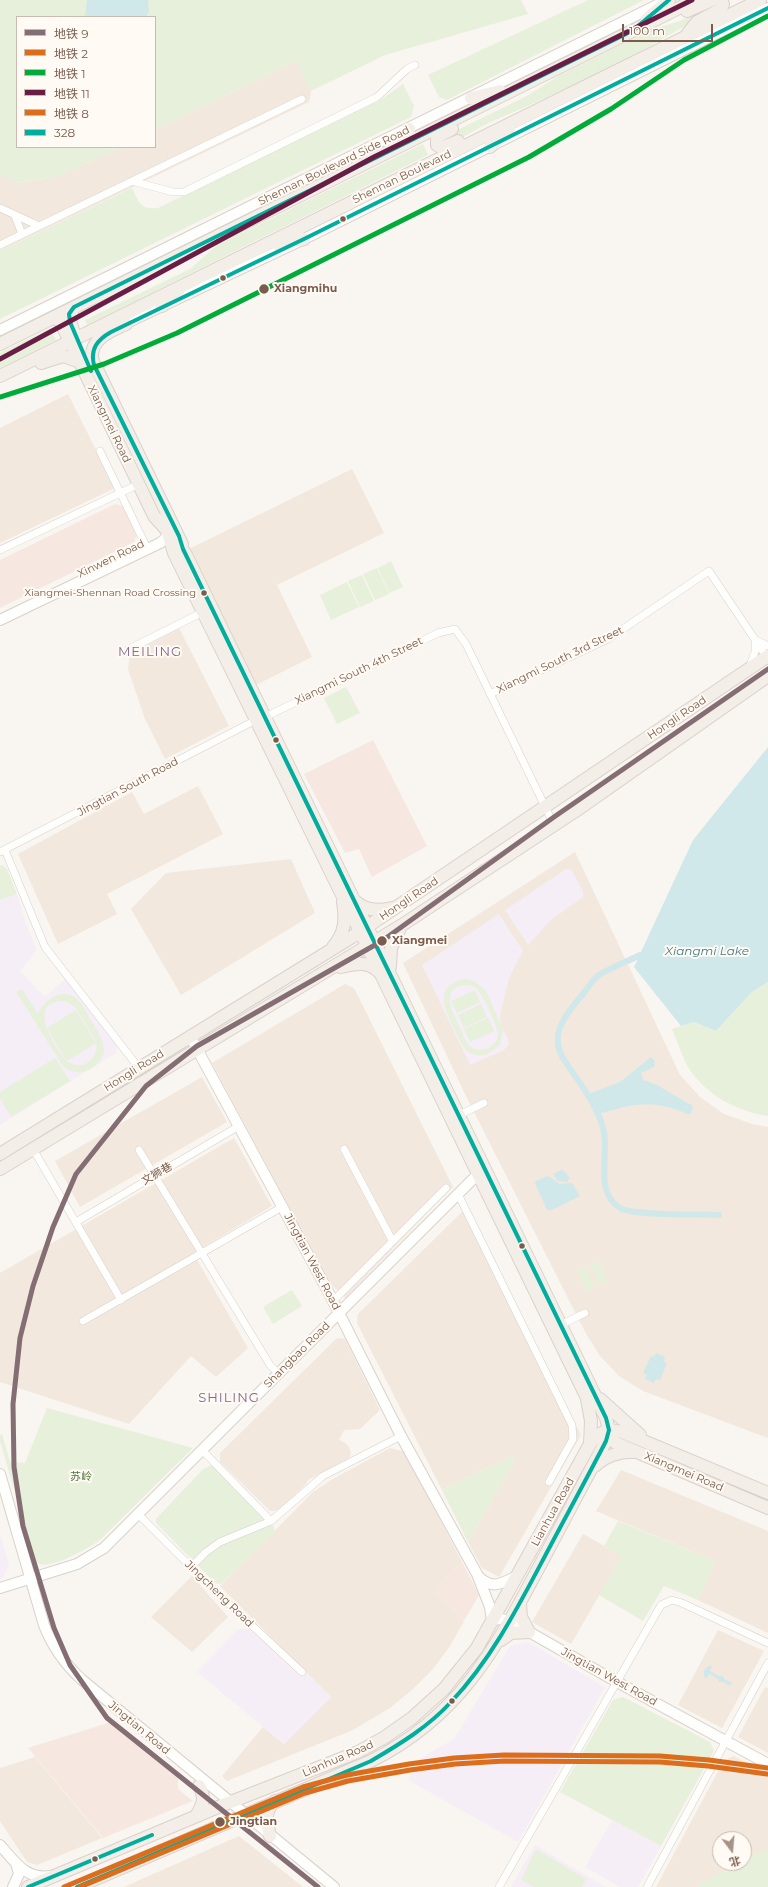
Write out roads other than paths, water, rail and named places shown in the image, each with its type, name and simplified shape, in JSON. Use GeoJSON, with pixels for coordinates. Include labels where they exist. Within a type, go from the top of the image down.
{"type":"FeatureCollection","features":[{"type":"Feature","properties":{"kind":"main road"},"geometry":{"type":"LineString","coordinates":[[632,31],[668,0]]}},
{"type":"Feature","properties":{"kind":"main road","name":"Shennan Boulevard Side Road"},"geometry":{"type":"LineString","coordinates":[[0,330],[668,0]]}},
{"type":"Feature","properties":{"kind":"main road"},"geometry":{"type":"LineString","coordinates":[[0,344],[695,0]]}},
{"type":"Feature","properties":{"kind":"main road"},"geometry":{"type":"LineString","coordinates":[[659,18],[686,12],[712,0]]}},
{"type":"Feature","properties":{"kind":"main road"},"geometry":{"type":"LineString","coordinates":[[679,40],[698,22],[721,9],[723,4],[720,0]]}},
{"type":"Feature","properties":{"kind":"main road","name":"Shennan Boulevard"},"geometry":{"type":"LineString","coordinates":[[0,376],[760,0]]}},
{"type":"Feature","properties":{"kind":"main road"},"geometry":{"type":"LineString","coordinates":[[748,6],[767,0]]}},
{"type":"Feature","properties":{"kind":"main road"},"geometry":{"type":"LineString","coordinates":[[183,549],[179,536],[92,359],[92,349],[97,341],[126,324],[162,306],[304,239],[768,8]]}},
{"type":"Feature","properties":{"kind":"main road"},"geometry":{"type":"LineString","coordinates":[[471,98],[522,86]]}},
{"type":"Feature","properties":{"kind":"main road"},"geometry":{"type":"LineString","coordinates":[[503,128],[469,136],[442,148],[436,143],[439,136],[503,104],[522,86]]}},
{"type":"Feature","properties":{"kind":"main road"},"geometry":{"type":"LineString","coordinates":[[490,147],[519,120]]}},
{"type":"Feature","properties":{"kind":"main road"},"geometry":{"type":"LineString","coordinates":[[383,154],[409,129]]}},
{"type":"Feature","properties":{"kind":"main road"},"geometry":{"type":"LineString","coordinates":[[262,246],[304,239]]}},
{"type":"Feature","properties":{"kind":"main road"},"geometry":{"type":"LineString","coordinates":[[162,306],[189,282]]}},
{"type":"Feature","properties":{"kind":"main road","name":"Xiangmei Road"},"geometry":{"type":"LineString","coordinates":[[73,340],[69,318],[74,307]]}},
{"type":"Feature","properties":{"kind":"main road","name":"Xiangmei Road"},"geometry":{"type":"LineString","coordinates":[[52,318],[60,322],[73,340],[154,516],[183,549],[339,888],[372,944],[557,1326],[591,1387],[607,1421],[607,1433]]}},
{"type":"Feature","properties":{"kind":"main road"},"geometry":{"type":"LineString","coordinates":[[90,331],[104,330],[126,324]]}},
{"type":"Feature","properties":{"kind":"main road"},"geometry":{"type":"LineString","coordinates":[[0,381],[58,356],[63,356],[83,363]]}},
{"type":"Feature","properties":{"kind":"main road","name":"Xiangmei Road"},"geometry":{"type":"LineString","coordinates":[[83,363],[162,516],[168,532],[165,544],[261,718],[355,900],[364,929]]}},
{"type":"Feature","properties":{"kind":"main road","name":"Xinwen Road"},"geometry":{"type":"LineString","coordinates":[[0,620],[146,546],[168,532]]}},
{"type":"Feature","properties":{"kind":"main road","name":"Xinwen Road"},"geometry":{"type":"LineString","coordinates":[[0,614],[146,546],[165,544]]}},
{"type":"Feature","properties":{"kind":"main road","name":"Hongli Road"},"geometry":{"type":"LineString","coordinates":[[0,1154],[364,929],[768,655]]}},
{"type":"Feature","properties":{"kind":"main road","name":"Hongli Road"},"geometry":{"type":"LineString","coordinates":[[0,1169],[402,925],[554,825],[768,676]]}},
{"type":"Feature","properties":{"kind":"main road"},"geometry":{"type":"LineString","coordinates":[[330,950],[337,941],[344,927],[344,910],[339,888]]}},
{"type":"Feature","properties":{"kind":"main road"},"geometry":{"type":"LineString","coordinates":[[355,900],[361,906],[370,909],[382,910],[398,905]]}},
{"type":"Feature","properties":{"kind":"main road"},"geometry":{"type":"LineString","coordinates":[[327,971],[359,963],[372,967],[387,976],[390,967],[390,952],[394,938],[402,925]]}},
{"type":"Feature","properties":{"kind":"main road","name":"Xiangmei Road"},"geometry":{"type":"LineString","coordinates":[[387,976],[459,1115],[481,1171]]}},
{"type":"Feature","properties":{"kind":"main road","name":"Jingtian West Road"},"geometry":{"type":"LineString","coordinates":[[190,1036],[333,1301],[401,1436],[477,1574],[489,1603],[492,1620],[501,1619],[510,1621],[617,1682],[768,1764]]}},
{"type":"Feature","properties":{"kind":"main road","name":"Shangbao Road"},"geometry":{"type":"LineString","coordinates":[[0,1588],[70,1566],[91,1557],[111,1542],[481,1171]]}},
{"type":"Feature","properties":{"kind":"main road","name":"Xiangmei Road"},"geometry":{"type":"LineString","coordinates":[[557,1326],[587,1399],[607,1433],[638,1452],[768,1508]]}},
{"type":"Feature","properties":{"kind":"main road"},"geometry":{"type":"LineString","coordinates":[[591,1387],[600,1399],[619,1417],[658,1446]]}},
{"type":"Feature","properties":{"kind":"main road"},"geometry":{"type":"LineString","coordinates":[[587,1399],[591,1421],[590,1444]]}},
{"type":"Feature","properties":{"kind":"main road","name":"Xiangmei Road"},"geometry":{"type":"LineString","coordinates":[[607,1433],[622,1432],[768,1493]]}},
{"type":"Feature","properties":{"kind":"main road","name":"Lianhua Road"},"geometry":{"type":"LineString","coordinates":[[28,1887],[196,1816],[358,1752],[394,1731],[428,1705],[454,1678],[477,1648],[590,1444],[607,1433]]}},
{"type":"Feature","properties":{"kind":"main road","name":"Lianhua Road"},"geometry":{"type":"LineString","coordinates":[[76,1887],[241,1815],[371,1761],[416,1734],[440,1714],[459,1695],[497,1643],[520,1604],[590,1472],[607,1433]]}},
{"type":"Feature","properties":{"kind":"main road"},"geometry":{"type":"LineString","coordinates":[[590,1472],[600,1461],[611,1456],[625,1452],[638,1452]]}},
{"type":"Feature","properties":{"kind":"main road","name":"Jingtian Road"},"geometry":{"type":"LineString","coordinates":[[0,1474],[41,1634],[50,1653],[61,1667],[78,1684],[199,1786],[227,1804]]}},
{"type":"Feature","properties":{"kind":"main road","name":"Jingtian Road"},"geometry":{"type":"LineString","coordinates":[[0,1498],[27,1580],[50,1639],[69,1668],[227,1804],[334,1887]]}},
{"type":"Feature","properties":{"kind":"main road"},"geometry":{"type":"LineString","coordinates":[[557,1505],[561,1504],[567,1506],[568,1512]]}},
{"type":"Feature","properties":{"kind":"main road","name":"Jingtian West Road"},"geometry":{"type":"LineString","coordinates":[[477,1574],[485,1582],[493,1585],[517,1576]]}},
{"type":"Feature","properties":{"kind":"main road"},"geometry":{"type":"LineString","coordinates":[[497,1643],[511,1633],[530,1632],[521,1617],[520,1604]]}},
{"type":"Feature","properties":{"kind":"main road"},"geometry":{"type":"LineString","coordinates":[[196,1816],[204,1799],[203,1792],[199,1786]]}},
{"type":"Feature","properties":{"kind":"main road"},"geometry":{"type":"LineString","coordinates":[[270,1836],[266,1817],[269,1808],[275,1801]]}},
{"type":"Feature","properties":{"kind":"main road","name":"Jingtian Road"},"geometry":{"type":"LineString","coordinates":[[241,1815],[324,1887]]}},
{"type":"Feature","properties":{"kind":"main road"},"geometry":{"type":"LineString","coordinates":[[0,1845],[22,1870],[31,1875],[56,1875]]}},
{"type":"Feature","properties":{"kind":"main road"},"geometry":{"type":"LineString","coordinates":[[13,1887],[19,1874],[16,1863]]}},
{"type":"Feature","properties":{"kind":"street"},"geometry":{"type":"LineString","coordinates":[[132,181],[173,192],[184,192],[377,97],[407,69],[416,65]]}},
{"type":"Feature","properties":{"kind":"street"},"geometry":{"type":"LineString","coordinates":[[0,245],[302,99]]}},
{"type":"Feature","properties":{"kind":"street"},"geometry":{"type":"LineString","coordinates":[[0,208],[39,226]]}},
{"type":"Feature","properties":{"kind":"street"},"geometry":{"type":"LineString","coordinates":[[15,216],[22,234]]}},
{"type":"Feature","properties":{"kind":"street"},"geometry":{"type":"LineString","coordinates":[[100,451],[146,546]]}},
{"type":"Feature","properties":{"kind":"street"},"geometry":{"type":"LineString","coordinates":[[0,550],[139,484]]}},
{"type":"Feature","properties":{"kind":"street","name":"Xiangmi South 3rd Street"},"geometry":{"type":"LineString","coordinates":[[490,694],[608,639],[709,571],[755,639]]}},
{"type":"Feature","properties":{"kind":"street"},"geometry":{"type":"LineString","coordinates":[[129,648],[203,612]]}},
{"type":"Feature","properties":{"kind":"street","name":"Xiangmi South 4th Street"},"geometry":{"type":"LineString","coordinates":[[261,718],[438,633],[455,630],[466,644],[490,694]]}},
{"type":"Feature","properties":{"kind":"street"},"geometry":{"type":"LineString","coordinates":[[755,639],[768,655]]}},
{"type":"Feature","properties":{"kind":"street"},"geometry":{"type":"LineString","coordinates":[[755,639],[768,655]]}},
{"type":"Feature","properties":{"kind":"street"},"geometry":{"type":"LineString","coordinates":[[747,670],[755,652],[755,639]]}},
{"type":"Feature","properties":{"kind":"street"},"geometry":{"type":"LineString","coordinates":[[490,694],[554,825]]}},
{"type":"Feature","properties":{"kind":"street","name":"Jingtian South Road"},"geometry":{"type":"LineString","coordinates":[[2,851],[261,718]]}},
{"type":"Feature","properties":{"kind":"street"},"geometry":{"type":"LineString","coordinates":[[2,851],[36,930],[48,953],[139,1068]]}},
{"type":"Feature","properties":{"kind":"street"},"geometry":{"type":"LineString","coordinates":[[459,1115],[484,1103]]}},
{"type":"Feature","properties":{"kind":"street","name":"文狮巷"},"geometry":{"type":"LineString","coordinates":[[76,1222],[239,1126]]}},
{"type":"Feature","properties":{"kind":"street"},"geometry":{"type":"LineString","coordinates":[[33,1149],[121,1300]]}},
{"type":"Feature","properties":{"kind":"street"},"geometry":{"type":"LineString","coordinates":[[344,1149],[392,1240]]}},
{"type":"Feature","properties":{"kind":"street"},"geometry":{"type":"LineString","coordinates":[[139,1150],[270,1365],[279,1374]]}},
{"type":"Feature","properties":{"kind":"street"},"geometry":{"type":"LineString","coordinates":[[333,1301],[392,1240],[446,1188]]}},
{"type":"Feature","properties":{"kind":"street"},"geometry":{"type":"LineString","coordinates":[[458,1194],[572,1425],[573,1439],[549,1482]]}},
{"type":"Feature","properties":{"kind":"street"},"geometry":{"type":"LineString","coordinates":[[83,1321],[282,1208]]}},
{"type":"Feature","properties":{"kind":"street"},"geometry":{"type":"LineString","coordinates":[[557,1326],[585,1313]]}},
{"type":"Feature","properties":{"kind":"street"},"geometry":{"type":"LineString","coordinates":[[191,1567],[206,1552],[220,1542],[271,1521],[318,1479],[401,1436]]}},
{"type":"Feature","properties":{"kind":"street"},"geometry":{"type":"LineString","coordinates":[[202,1450],[271,1521]]}},
{"type":"Feature","properties":{"kind":"street","name":"Jingcheng Road"},"geometry":{"type":"LineString","coordinates":[[138,1514],[191,1567],[302,1672]]}},
{"type":"Feature","properties":{"kind":"street"},"geometry":{"type":"LineString","coordinates":[[499,1887],[661,1605],[670,1600],[682,1603],[768,1643]]}},
{"type":"Feature","properties":{"kind":"street"},"geometry":{"type":"LineString","coordinates":[[647,1887],[726,1740],[765,1674],[768,1663]]}},
{"type":"Feature","properties":{"kind":"water"},"geometry":{"type":"Polygon","coordinates":[[[87,0],[148,0],[149,11],[146,16],[85,16],[87,0]]]}},
{"type":"Feature","properties":{"kind":"water","name":"Xiangmi Lake"},"geometry":{"type":"Polygon","coordinates":[[[768,747],[768,982],[752,992],[716,1031],[694,1022],[681,1026],[634,967],[693,840],[768,747]]]}},
{"type":"Feature","properties":{"kind":"water"},"geometry":{"type":"Polygon","coordinates":[[[651,1057],[655,1061],[654,1067],[641,1073],[643,1080],[657,1085],[691,1105],[693,1107],[691,1113],[688,1114],[652,1104],[642,1104],[595,1115],[586,1095],[620,1082],[651,1057]]]}},
{"type":"Feature","properties":{"kind":"water"},"geometry":{"type":"Polygon","coordinates":[[[563,1170],[570,1178],[567,1182],[558,1181],[553,1174],[563,1170]]]}},
{"type":"Feature","properties":{"kind":"water"},"geometry":{"type":"Polygon","coordinates":[[[548,1176],[560,1184],[572,1183],[580,1196],[552,1210],[547,1210],[535,1183],[536,1181],[548,1176]]]}},
{"type":"Feature","properties":{"kind":"water"},"geometry":{"type":"Polygon","coordinates":[[[656,1353],[665,1357],[664,1361],[667,1363],[660,1380],[656,1379],[654,1383],[645,1379],[647,1375],[643,1373],[651,1356],[654,1357],[656,1353]]]}},
{"type":"Feature","properties":{"kind":"water"},"geometry":{"type":"Polygon","coordinates":[[[712,1666],[710,1671],[719,1676],[723,1676],[724,1679],[732,1683],[730,1686],[723,1682],[719,1682],[718,1679],[709,1674],[706,1679],[704,1670],[707,1667],[712,1666]]]}},
{"type":"Feature","properties":{"kind":"waterway"},"geometry":{"type":"LineString","coordinates":[[640,955],[604,972],[593,981],[571,1008],[562,1023],[558,1040],[559,1049],[563,1058],[592,1102],[601,1121],[605,1142],[605,1183],[607,1193],[612,1201],[620,1208],[627,1211],[667,1214],[719,1215]]}},
{"type":"Feature","properties":{"kind":"metro line","name":"11"},"geometry":{"type":"LineString","coordinates":[[0,359],[374,157],[692,0]]}},
{"type":"Feature","properties":{"kind":"metro line","name":"1"},"geometry":{"type":"LineString","coordinates":[[0,397],[104,364],[177,333],[529,157],[611,109],[684,60],[768,16]]}},
{"type":"Feature","properties":{"kind":"metro line","name":"9"},"geometry":{"type":"LineString","coordinates":[[318,1887],[107,1718],[70,1665],[54,1628],[23,1526],[14,1467],[13,1404],[20,1338],[33,1286],[53,1227],[76,1174],[146,1086],[197,1046],[382,941],[554,817],[768,669]]}},
{"type":"Feature","properties":{"kind":"metro line","name":"2"},"geometry":{"type":"LineString","coordinates":[[64,1887],[303,1787],[347,1775],[409,1764],[454,1758],[504,1755],[660,1756],[709,1760],[768,1768]]}},
{"type":"Feature","properties":{"kind":"metro line","name":"8"},"geometry":{"type":"LineString","coordinates":[[80,1887],[305,1793],[348,1781],[410,1770],[455,1764],[504,1761],[660,1762],[708,1766],[767,1774]]}},
{"type":"Feature","properties":{"kind":"place","name":"Xiangmihu"},"geometry":{"type":"Point","coordinates":[264,289]}},
{"type":"Feature","properties":{"kind":"place","name":"Xiangmei-Shennan Road Crossing"},"geometry":{"type":"Point","coordinates":[204,593]}},
{"type":"Feature","properties":{"kind":"place","name":"Xiangmei"},"geometry":{"type":"Point","coordinates":[382,941]}},
{"type":"Feature","properties":{"kind":"place","name":"Jingtian"},"geometry":{"type":"Point","coordinates":[220,1822]}},
{"type":"Feature","properties":{"kind":"district","name":"MEILING"},"geometry":{"type":"Point","coordinates":[150,652]}},
{"type":"Feature","properties":{"kind":"district","name":"SHILING"},"geometry":{"type":"Point","coordinates":[229,1398]}},
{"type":"Feature","properties":{"kind":"park label","name":"苏岭"},"geometry":{"type":"Point","coordinates":[81,1477]}}]}
